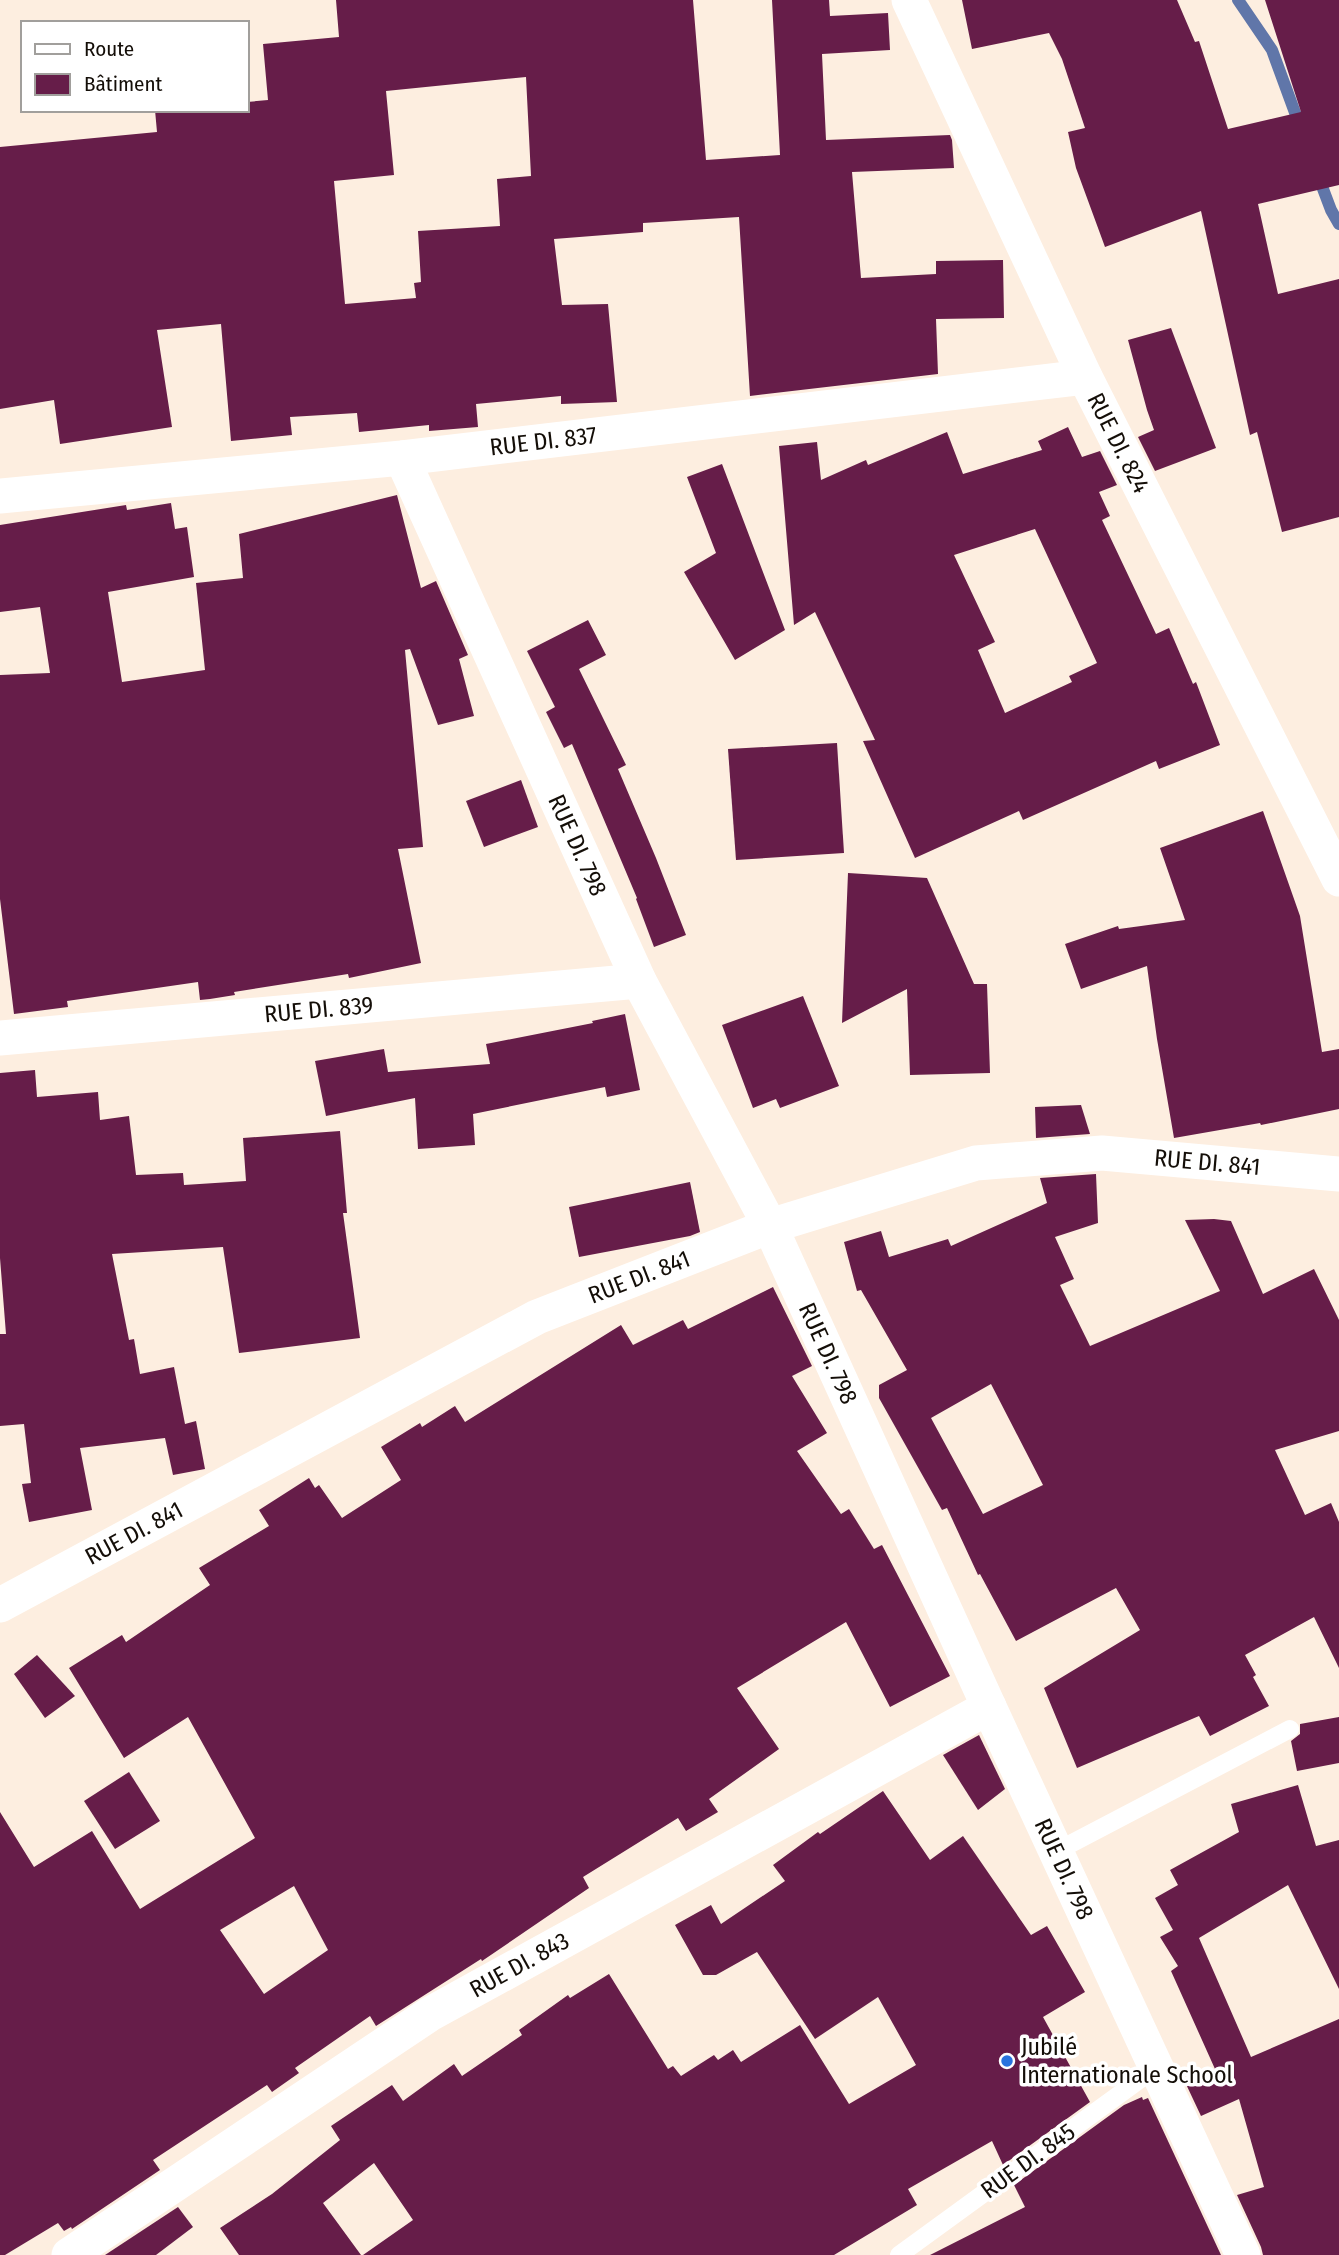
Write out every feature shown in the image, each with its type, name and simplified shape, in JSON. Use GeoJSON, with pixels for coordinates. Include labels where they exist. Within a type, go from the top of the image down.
{"type":"FeatureCollection","features":[{"type":"Feature","properties":{"kind":"street","name":"RUE DI. 824"},"geometry":{"type":"LineString","coordinates":[[909,0],[1085,377],[1339,879]]}},
{"type":"Feature","properties":{"kind":"street","name":"RUE DI. 837"},"geometry":{"type":"LineString","coordinates":[[0,496],[402,458],[1085,377]]}},
{"type":"Feature","properties":{"kind":"street","name":"RUE DI. 798"},"geometry":{"type":"LineString","coordinates":[[402,458],[639,981],[770,1226],[1243,2255]]}},
{"type":"Feature","properties":{"kind":"street","name":"RUE DI. 839"},"geometry":{"type":"LineString","coordinates":[[0,1038],[639,981]]}},
{"type":"Feature","properties":{"kind":"street","name":"RUE DI. 841"},"geometry":{"type":"LineString","coordinates":[[0,1605],[537,1317],[770,1226],[976,1163],[1102,1153],[1339,1174]]}},
{"type":"Feature","properties":{"kind":"street","name":"RUE DI. 843"},"geometry":{"type":"LineString","coordinates":[[69,2255],[430,2014],[989,1707]]}},
{"type":"Feature","properties":{"kind":"lane"},"geometry":{"type":"LineString","coordinates":[[1056,1851],[1290,1729]]}},
{"type":"Feature","properties":{"kind":"lane","name":"RUE DI. 845"},"geometry":{"type":"LineString","coordinates":[[899,2255],[1157,2067]]}},
{"type":"Feature","properties":{"kind":"building"},"geometry":{"type":"Polygon","coordinates":[[[336,0],[693,0],[706,160],[780,155],[772,0],[829,0],[830,16],[888,13],[890,50],[822,54],[826,140],[950,135],[954,168],[852,172],[861,278],[936,274],[936,261],[1003,260],[1004,318],[936,319],[938,374],[750,396],[739,217],[643,223],[643,232],[554,239],[562,305],[608,304],[617,402],[561,404],[561,396],[476,404],[478,427],[429,431],[429,425],[359,432],[357,413],[290,417],[292,435],[231,441],[221,324],[157,330],[172,427],[60,444],[54,400],[0,409],[0,147],[157,132],[155,112],[248,112],[248,102],[268,100],[263,44],[339,37],[336,0]],[[526,77],[386,91],[394,175],[334,181],[345,304],[416,298],[414,283],[421,282],[418,231],[500,226],[497,179],[531,176],[526,77]]]}},
{"type":"Feature","properties":{"kind":"building"},"geometry":{"type":"Polygon","coordinates":[[[962,0],[1177,0],[1195,42],[1199,41],[1228,129],[1301,112],[1265,0],[1339,0],[1339,185],[1258,204],[1278,294],[1339,279],[1339,517],[1282,532],[1257,432],[1250,435],[1201,211],[1105,247],[1076,168],[1068,132],[1085,128],[1062,59],[1049,33],[972,49],[962,0]]]}},
{"type":"Feature","properties":{"kind":"building"},"geometry":{"type":"Polygon","coordinates":[[[1171,328],[1216,448],[1155,471],[1138,437],[1154,430],[1128,340],[1171,328]]]}},
{"type":"Feature","properties":{"kind":"building"},"geometry":{"type":"Polygon","coordinates":[[[1068,427],[1082,457],[1100,451],[1117,485],[1099,492],[1110,516],[1102,520],[1156,634],[1169,628],[1193,684],[1196,682],[1220,745],[1159,769],[1156,761],[1023,820],[1019,811],[915,858],[863,741],[875,740],[815,612],[794,625],[779,446],[817,442],[821,480],[866,460],[868,465],[947,432],[963,474],[1042,450],[1038,441],[1068,427]],[[1035,529],[954,555],[995,642],[978,650],[1005,713],[1072,682],[1069,676],[1097,663],[1035,529]]]}},
{"type":"Feature","properties":{"kind":"building"},"geometry":{"type":"Polygon","coordinates":[[[722,464],[785,630],[735,660],[684,572],[716,553],[687,477],[722,464]]]}},
{"type":"Feature","properties":{"kind":"building"},"geometry":{"type":"Polygon","coordinates":[[[397,495],[421,588],[436,581],[468,655],[459,659],[474,716],[438,725],[410,649],[405,650],[423,847],[398,849],[421,963],[349,978],[348,974],[234,992],[235,995],[210,999],[200,1000],[198,982],[67,1001],[68,1007],[14,1014],[0,899],[0,675],[50,673],[40,607],[0,612],[0,525],[126,505],[127,510],[171,503],[175,529],[187,527],[194,577],[108,592],[122,682],[205,670],[196,583],[243,578],[239,534],[397,495]]]}},
{"type":"Feature","properties":{"kind":"building"},"geometry":{"type":"Polygon","coordinates":[[[588,620],[606,655],[579,669],[626,765],[618,769],[686,935],[654,947],[637,898],[572,744],[564,748],[546,712],[555,707],[527,651],[588,620]]]}},
{"type":"Feature","properties":{"kind":"building"},"geometry":{"type":"Polygon","coordinates":[[[837,743],[844,853],[736,860],[728,749],[837,743]]]}},
{"type":"Feature","properties":{"kind":"building"},"geometry":{"type":"Polygon","coordinates":[[[521,780],[538,827],[484,847],[466,801],[521,780]]]}},
{"type":"Feature","properties":{"kind":"building"},"geometry":{"type":"Polygon","coordinates":[[[1263,811],[1300,916],[1322,1052],[1339,1049],[1339,1109],[1261,1125],[1260,1123],[1174,1138],[1147,966],[1081,989],[1065,944],[1118,926],[1119,929],[1185,920],[1160,848],[1263,811]]]}},
{"type":"Feature","properties":{"kind":"building"},"geometry":{"type":"Polygon","coordinates":[[[848,873],[927,878],[974,984],[987,984],[990,1073],[910,1075],[907,989],[842,1023],[848,873]]]}},
{"type":"Feature","properties":{"kind":"building"},"geometry":{"type":"Polygon","coordinates":[[[803,996],[839,1086],[780,1108],[776,1099],[753,1108],[722,1025],[803,996]]]}},
{"type":"Feature","properties":{"kind":"building"},"geometry":{"type":"Polygon","coordinates":[[[625,1014],[640,1090],[607,1097],[605,1087],[473,1114],[475,1145],[418,1149],[415,1098],[326,1116],[315,1061],[384,1049],[388,1072],[490,1064],[486,1044],[625,1014]]]}},
{"type":"Feature","properties":{"kind":"building"},"geometry":{"type":"Polygon","coordinates":[[[35,1070],[37,1097],[98,1092],[100,1120],[129,1116],[136,1175],[183,1173],[184,1185],[246,1181],[243,1138],[340,1131],[347,1213],[343,1213],[360,1338],[239,1353],[223,1247],[112,1254],[129,1340],[134,1339],[140,1374],[174,1367],[185,1424],[196,1421],[205,1469],[173,1475],[165,1438],[80,1448],[92,1510],[29,1522],[22,1484],[31,1483],[24,1424],[0,1426],[0,1334],[6,1334],[0,1258],[0,1073],[35,1070]]]}},
{"type":"Feature","properties":{"kind":"building"},"geometry":{"type":"Polygon","coordinates":[[[1081,1105],[1090,1134],[1036,1138],[1035,1107],[1081,1105]]]}},
{"type":"Feature","properties":{"kind":"building"},"geometry":{"type":"Polygon","coordinates":[[[1096,1174],[1098,1223],[1055,1237],[1074,1279],[1060,1285],[1090,1346],[1220,1291],[1185,1220],[1231,1221],[1263,1294],[1314,1269],[1339,1320],[1339,1431],[1275,1450],[1305,1515],[1331,1503],[1339,1522],[1339,1668],[1314,1617],[1245,1655],[1256,1675],[1253,1677],[1269,1706],[1210,1736],[1199,1716],[1077,1768],[1044,1688],[1140,1630],[1116,1588],[1016,1641],[980,1574],[978,1575],[947,1508],[942,1510],[879,1398],[879,1385],[907,1370],[861,1290],[857,1291],[844,1242],[881,1231],[889,1257],[948,1239],[951,1246],[1047,1203],[1040,1178],[1096,1174]],[[991,1384],[931,1418],[983,1514],[1043,1485],[991,1384]]]}},
{"type":"Feature","properties":{"kind":"building"},"geometry":{"type":"Polygon","coordinates":[[[690,1182],[700,1232],[579,1257],[569,1207],[690,1182]]]}},
{"type":"Feature","properties":{"kind":"building"},"geometry":{"type":"Polygon","coordinates":[[[773,1287],[812,1366],[792,1376],[827,1433],[797,1451],[841,1514],[849,1509],[874,1549],[882,1545],[950,1676],[890,1707],[846,1622],[737,1688],[779,1749],[709,1799],[718,1812],[686,1831],[678,1818],[583,1877],[589,1888],[482,1961],[481,1959],[376,2026],[370,2016],[295,2068],[299,2073],[272,2092],[267,2085],[153,2160],[160,2170],[72,2229],[71,2227],[64,2231],[58,2223],[5,2255],[0,2255],[0,1812],[34,1867],[92,1831],[140,1909],[255,1838],[188,1717],[124,1758],[69,1668],[122,1635],[126,1642],[210,1585],[199,1568],[269,1526],[259,1510],[309,1478],[315,1488],[319,1485],[342,1518],[401,1480],[381,1447],[420,1423],[422,1427],[455,1406],[465,1422],[621,1325],[633,1345],[683,1320],[688,1329],[773,1287]],[[294,1886],[220,1930],[264,1994],[328,1950],[294,1886]]]}},
{"type":"Feature","properties":{"kind":"building"},"geometry":{"type":"Polygon","coordinates":[[[37,1655],[75,1696],[45,1718],[14,1674],[37,1655]]]}},
{"type":"Feature","properties":{"kind":"building"},"geometry":{"type":"Polygon","coordinates":[[[1339,1717],[1339,1763],[1297,1771],[1291,1741],[1300,1734],[1300,1724],[1339,1717]]]}},
{"type":"Feature","properties":{"kind":"building"},"geometry":{"type":"Polygon","coordinates":[[[979,1735],[1005,1789],[978,1810],[943,1755],[979,1735]]]}},
{"type":"Feature","properties":{"kind":"building"},"geometry":{"type":"Polygon","coordinates":[[[129,1772],[160,1821],[115,1849],[84,1801],[129,1772]]]}},
{"type":"Feature","properties":{"kind":"building"},"geometry":{"type":"Polygon","coordinates":[[[1298,1785],[1316,1846],[1339,1840],[1339,1989],[1288,1885],[1199,1938],[1251,2057],[1339,2019],[1339,2255],[1263,2255],[1237,2195],[1264,2187],[1239,2099],[1201,2116],[1185,2082],[1215,2069],[1171,1971],[1178,1966],[1160,1937],[1173,1930],[1155,1898],[1178,1885],[1170,1870],[1239,1832],[1231,1804],[1298,1785]]]}},
{"type":"Feature","properties":{"kind":"building"},"geometry":{"type":"Polygon","coordinates":[[[883,1791],[930,1860],[963,1836],[1031,1935],[1047,1926],[1085,1992],[1043,2017],[1090,2102],[1003,2165],[992,2141],[908,2189],[917,2205],[834,2255],[363,2255],[413,2220],[374,2163],[323,2203],[361,2255],[239,2255],[220,2228],[272,2194],[340,2140],[331,2126],[392,2085],[403,2101],[454,2064],[462,2076],[522,2035],[519,2030],[568,1995],[570,1998],[609,1974],[668,2069],[673,2066],[681,2076],[714,2055],[718,2060],[733,2050],[741,2062],[800,2025],[849,2104],[916,2065],[878,1997],[815,2039],[757,1952],[716,1975],[703,1975],[675,1925],[711,1905],[721,1924],[785,1881],[773,1865],[818,1832],[820,1834],[883,1791]]]}},
{"type":"Feature","properties":{"kind":"building"},"geometry":{"type":"Polygon","coordinates":[[[1142,2097],[1143,2100],[1148,2098],[1221,2255],[930,2255],[1025,2207],[1014,2185],[1124,2105],[1142,2097]]]}},
{"type":"Feature","properties":{"kind":"building"},"geometry":{"type":"Polygon","coordinates":[[[178,2207],[193,2227],[156,2255],[105,2255],[178,2207]]]}},
{"type":"Feature","properties":{"kind":"waterway"},"geometry":{"type":"LineString","coordinates":[[1238,0],[1272,50],[1301,129]]}},
{"type":"Feature","properties":{"kind":"waterway"},"geometry":{"type":"LineString","coordinates":[[1317,173],[1339,224]]}},
{"type":"Feature","properties":{"kind":"place","name":"Jubilé Internationale School"},"geometry":{"type":"Point","coordinates":[1007,2061]}}]}
